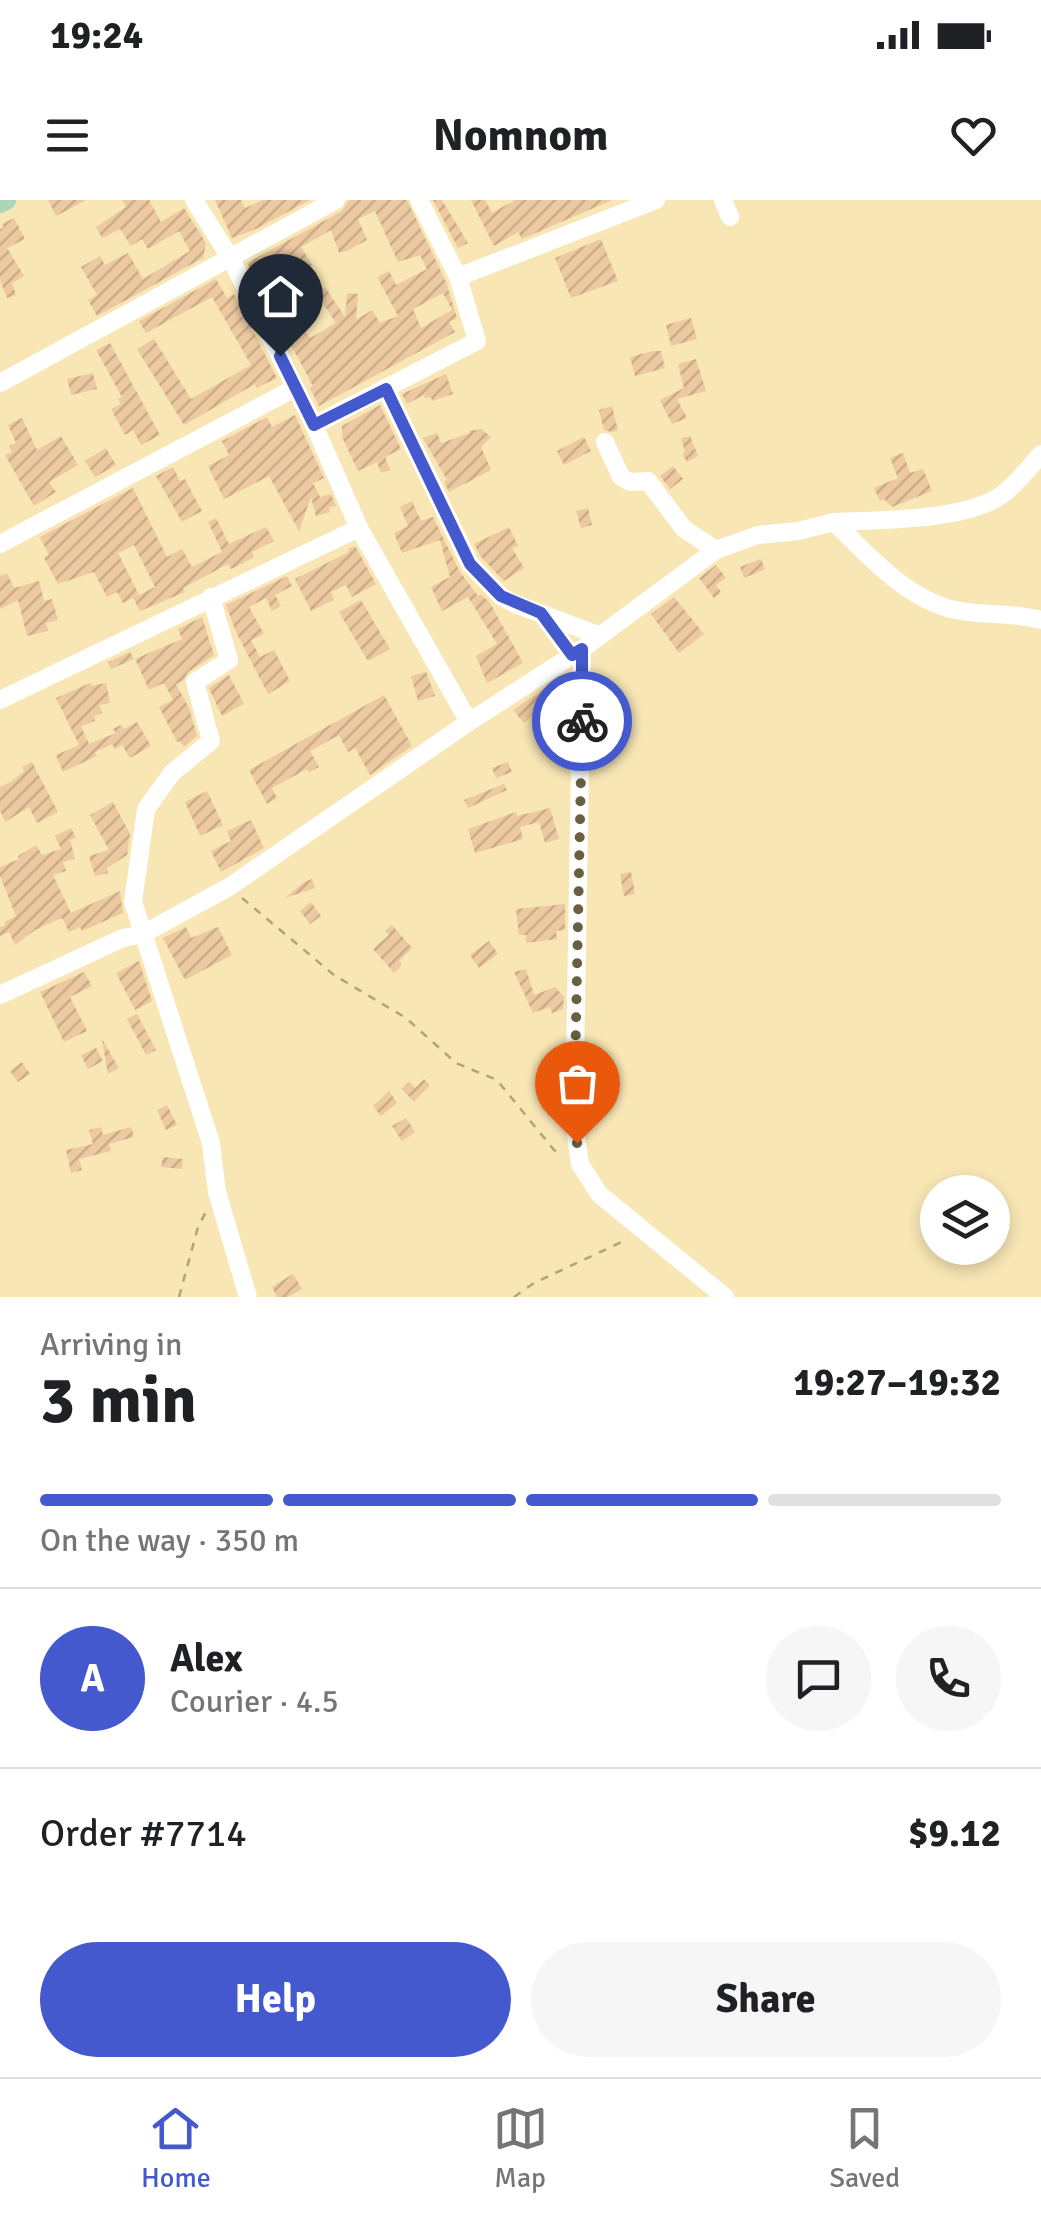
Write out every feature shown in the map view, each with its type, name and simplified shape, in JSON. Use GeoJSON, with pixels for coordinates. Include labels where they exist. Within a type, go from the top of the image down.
{"type":"FeatureCollection","features":[{"type":"Feature","properties":{"kind":"street"},"geometry":{"type":"LineString","coordinates":[[194,200],[231,259],[296,388],[358,528],[468,722]]}},
{"type":"Feature","properties":{"kind":"street"},"geometry":{"type":"LineString","coordinates":[[0,383],[336,200]]}},
{"type":"Feature","properties":{"kind":"street"},"geometry":{"type":"LineString","coordinates":[[314,425],[477,341],[458,277],[418,200]]}},
{"type":"Feature","properties":{"kind":"street"},"geometry":{"type":"LineString","coordinates":[[458,277],[656,200]]}},
{"type":"Feature","properties":{"kind":"street"},"geometry":{"type":"LineString","coordinates":[[0,544],[296,388]]}},
{"type":"Feature","properties":{"kind":"street"},"geometry":{"type":"LineString","coordinates":[[386,389],[470,564],[501,596],[600,636]]}},
{"type":"Feature","properties":{"kind":"street"},"geometry":{"type":"LineString","coordinates":[[605,442],[621,477],[630,482],[648,481],[684,529],[716,550]]}},
{"type":"Feature","properties":{"kind":"street"},"geometry":{"type":"LineString","coordinates":[[0,996],[123,938],[142,934],[230,887],[468,722],[577,652],[716,550],[758,536],[834,522],[918,517],[974,508],[1000,496],[1041,454]]}},
{"type":"Feature","properties":{"kind":"street"},"geometry":{"type":"LineString","coordinates":[[834,522],[909,590],[954,610],[1014,613],[1041,620]]}},
{"type":"Feature","properties":{"kind":"street"},"geometry":{"type":"LineString","coordinates":[[0,700],[358,528]]}},
{"type":"Feature","properties":{"kind":"street"},"geometry":{"type":"LineString","coordinates":[[211,598],[228,660],[195,682],[211,741],[172,773],[146,809],[133,902],[211,1143],[217,1192],[248,1297]]}},
{"type":"Feature","properties":{"kind":"street"},"geometry":{"type":"LineString","coordinates":[[541,613],[577,652],[581,852],[574,1122],[580,1164],[598,1194],[725,1297]]}},
{"type":"Feature","properties":{"kind":"path"},"geometry":{"type":"LineString","coordinates":[[230,887],[334,975],[406,1018],[456,1064],[497,1080],[554,1150],[580,1164]]}},
{"type":"Feature","properties":{"kind":"path"},"geometry":{"type":"LineString","coordinates":[[179,1297],[198,1227],[217,1192]]}},
{"type":"Feature","properties":{"kind":"path"},"geometry":{"type":"LineString","coordinates":[[514,1297],[534,1283],[643,1232]]}},
{"type":"Feature","properties":{"kind":"building"},"geometry":{"type":"Polygon","coordinates":[[[48,200],[86,200],[56,216],[48,200]]]}},
{"type":"Feature","properties":{"kind":"building"},"geometry":{"type":"Polygon","coordinates":[[[122,200],[149,200],[161,222],[184,208],[206,243],[203,258],[97,316],[88,300],[97,295],[81,267],[100,256],[105,265],[128,253],[143,279],[190,251],[179,231],[148,249],[142,239],[131,246],[120,229],[102,238],[96,227],[126,207],[122,200]]]}},
{"type":"Feature","properties":{"kind":"building"},"geometry":{"type":"Polygon","coordinates":[[[215,200],[241,200],[245,208],[263,200],[310,200],[232,238],[215,200]]]}},
{"type":"Feature","properties":{"kind":"building"},"geometry":{"type":"Polygon","coordinates":[[[349,200],[407,200],[446,282],[457,318],[449,322],[455,332],[319,406],[310,388],[313,386],[247,263],[342,211],[349,200]],[[375,211],[358,219],[367,240],[349,250],[339,253],[331,230],[301,247],[312,265],[295,276],[305,291],[289,302],[310,338],[336,323],[316,293],[325,287],[345,317],[347,293],[358,294],[356,320],[372,310],[380,323],[398,316],[377,277],[389,271],[396,285],[427,269],[420,255],[398,262],[375,211]],[[443,293],[413,309],[421,328],[452,310],[443,293]]]}},
{"type":"Feature","properties":{"kind":"building"},"geometry":{"type":"Polygon","coordinates":[[[433,200],[442,200],[468,243],[458,248],[433,200]]]}},
{"type":"Feature","properties":{"kind":"building"},"geometry":{"type":"Polygon","coordinates":[[[471,200],[485,200],[492,213],[515,200],[612,200],[522,239],[518,232],[494,246],[471,200]]]}},
{"type":"Feature","properties":{"kind":"building"},"geometry":{"type":"Polygon","coordinates":[[[14,218],[25,239],[7,248],[24,276],[12,283],[16,295],[7,298],[0,280],[0,229],[14,218]]]}},
{"type":"Feature","properties":{"kind":"building"},"geometry":{"type":"Polygon","coordinates":[[[601,239],[618,281],[571,298],[555,258],[601,239]]]}},
{"type":"Feature","properties":{"kind":"building"},"geometry":{"type":"Polygon","coordinates":[[[216,279],[227,298],[234,294],[277,378],[256,388],[255,384],[184,425],[137,349],[154,339],[191,399],[251,365],[212,297],[146,333],[139,321],[216,279]]]}},
{"type":"Feature","properties":{"kind":"building"},"geometry":{"type":"Polygon","coordinates":[[[691,318],[697,339],[671,346],[666,325],[691,318]]]}},
{"type":"Feature","properties":{"kind":"building"},"geometry":{"type":"Polygon","coordinates":[[[110,343],[160,435],[141,445],[133,430],[125,435],[111,409],[121,404],[118,399],[122,397],[96,350],[110,343]]]}},
{"type":"Feature","properties":{"kind":"building"},"geometry":{"type":"Polygon","coordinates":[[[661,351],[665,368],[635,376],[630,357],[661,351]]]}},
{"type":"Feature","properties":{"kind":"building"},"geometry":{"type":"Polygon","coordinates":[[[696,359],[706,391],[677,399],[687,418],[672,424],[660,400],[684,388],[678,364],[696,359]]]}},
{"type":"Feature","properties":{"kind":"building"},"geometry":{"type":"Polygon","coordinates":[[[93,373],[97,389],[71,395],[67,379],[93,373]]]}},
{"type":"Feature","properties":{"kind":"building"},"geometry":{"type":"Polygon","coordinates":[[[446,374],[453,394],[432,401],[424,395],[407,404],[402,394],[446,374]]]}},
{"type":"Feature","properties":{"kind":"building"},"geometry":{"type":"Polygon","coordinates":[[[380,405],[401,449],[385,457],[390,470],[381,473],[377,462],[358,471],[342,437],[342,426],[380,405]]]}},
{"type":"Feature","properties":{"kind":"building"},"geometry":{"type":"Polygon","coordinates":[[[612,406],[618,430],[612,432],[604,430],[599,410],[612,406]]]}},
{"type":"Feature","properties":{"kind":"building"},"geometry":{"type":"Polygon","coordinates":[[[295,415],[324,478],[313,483],[320,497],[331,494],[336,506],[316,516],[311,497],[299,531],[269,476],[224,499],[208,466],[229,455],[222,441],[267,417],[272,427],[295,415]]]}},
{"type":"Feature","properties":{"kind":"building"},"geometry":{"type":"Polygon","coordinates":[[[22,418],[37,450],[61,436],[78,465],[49,482],[56,492],[34,506],[5,455],[12,452],[9,446],[16,443],[8,425],[22,418]]]}},
{"type":"Feature","properties":{"kind":"building"},"geometry":{"type":"Polygon","coordinates":[[[481,429],[491,437],[481,447],[491,470],[449,492],[444,482],[447,480],[423,438],[437,433],[441,443],[481,429]]]}},
{"type":"Feature","properties":{"kind":"building"},"geometry":{"type":"Polygon","coordinates":[[[690,436],[698,456],[687,462],[681,438],[690,436]]]}},
{"type":"Feature","properties":{"kind":"building"},"geometry":{"type":"Polygon","coordinates":[[[584,437],[591,451],[564,465],[557,451],[584,437]]]}},
{"type":"Feature","properties":{"kind":"building"},"geometry":{"type":"Polygon","coordinates":[[[106,448],[116,465],[95,477],[85,461],[106,448]]]}},
{"type":"Feature","properties":{"kind":"building"},"geometry":{"type":"Polygon","coordinates":[[[903,453],[910,473],[923,469],[932,491],[892,507],[884,499],[880,501],[874,488],[898,478],[890,458],[903,453]]]}},
{"type":"Feature","properties":{"kind":"building"},"geometry":{"type":"Polygon","coordinates":[[[673,466],[683,479],[670,489],[660,476],[673,466]]]}},
{"type":"Feature","properties":{"kind":"building"},"geometry":{"type":"Polygon","coordinates":[[[173,467],[180,481],[185,479],[202,511],[182,522],[156,476],[173,467]]]}},
{"type":"Feature","properties":{"kind":"building"},"geometry":{"type":"Polygon","coordinates":[[[133,488],[167,557],[182,549],[192,567],[222,552],[208,522],[216,518],[229,544],[266,527],[274,541],[252,552],[254,557],[243,563],[231,569],[228,564],[183,588],[185,592],[140,611],[133,598],[123,603],[117,592],[107,597],[94,572],[58,584],[44,558],[49,555],[40,537],[133,488]],[[134,545],[118,553],[139,595],[155,587],[134,545]]]}},
{"type":"Feature","properties":{"kind":"building"},"geometry":{"type":"Polygon","coordinates":[[[412,501],[421,521],[433,517],[460,572],[478,596],[481,594],[490,603],[523,663],[487,683],[476,656],[497,644],[468,597],[442,611],[431,587],[450,577],[440,540],[402,553],[394,533],[408,526],[400,507],[412,501]]]}},
{"type":"Feature","properties":{"kind":"building"},"geometry":{"type":"Polygon","coordinates":[[[588,508],[592,525],[581,528],[576,511],[588,508]]]}},
{"type":"Feature","properties":{"kind":"building"},"geometry":{"type":"Polygon","coordinates":[[[509,527],[518,546],[512,548],[524,568],[504,581],[474,544],[509,527]]]}},
{"type":"Feature","properties":{"kind":"building"},"geometry":{"type":"Polygon","coordinates":[[[355,546],[376,584],[352,597],[346,585],[331,592],[334,600],[311,611],[295,579],[355,546]]]}},
{"type":"Feature","properties":{"kind":"building"},"geometry":{"type":"Polygon","coordinates":[[[761,559],[765,569],[744,578],[740,567],[761,559]]]}},
{"type":"Feature","properties":{"kind":"building"},"geometry":{"type":"Polygon","coordinates":[[[716,565],[726,578],[716,585],[721,592],[714,598],[699,578],[716,565]]]}},
{"type":"Feature","properties":{"kind":"building"},"geometry":{"type":"Polygon","coordinates":[[[7,573],[14,588],[39,581],[44,601],[52,599],[58,620],[46,623],[48,631],[27,636],[18,600],[0,609],[0,576],[7,573]]]}},
{"type":"Feature","properties":{"kind":"building"},"geometry":{"type":"Polygon","coordinates":[[[287,576],[292,586],[275,595],[281,606],[272,611],[266,598],[249,607],[264,634],[251,640],[260,657],[274,650],[290,681],[268,694],[226,605],[287,576]]]}},
{"type":"Feature","properties":{"kind":"building"},"geometry":{"type":"Polygon","coordinates":[[[674,597],[704,634],[679,653],[651,614],[674,597]]]}},
{"type":"Feature","properties":{"kind":"building"},"geometry":{"type":"Polygon","coordinates":[[[361,600],[390,649],[368,661],[339,612],[361,600]]]}},
{"type":"Feature","properties":{"kind":"building"},"geometry":{"type":"Polygon","coordinates":[[[202,617],[214,655],[176,684],[189,708],[197,736],[184,747],[177,742],[159,707],[173,700],[164,683],[149,690],[135,659],[182,639],[178,629],[202,617]]]}},
{"type":"Feature","properties":{"kind":"building"},"geometry":{"type":"Polygon","coordinates":[[[130,652],[134,659],[111,669],[108,662],[130,652]]]}},
{"type":"Feature","properties":{"kind":"building"},"geometry":{"type":"Polygon","coordinates":[[[426,672],[435,696],[418,701],[411,676],[426,672]]]}},
{"type":"Feature","properties":{"kind":"building"},"geometry":{"type":"Polygon","coordinates":[[[569,672],[569,689],[554,700],[568,718],[568,728],[546,705],[524,723],[513,710],[569,672]]]}},
{"type":"Feature","properties":{"kind":"building"},"geometry":{"type":"Polygon","coordinates":[[[229,675],[244,704],[222,716],[209,688],[229,675]]]}},
{"type":"Feature","properties":{"kind":"building"},"geometry":{"type":"Polygon","coordinates":[[[90,683],[106,683],[110,703],[99,705],[102,713],[94,716],[95,721],[81,726],[89,744],[116,733],[113,729],[121,725],[124,729],[137,722],[151,746],[130,758],[122,745],[115,749],[112,744],[63,772],[56,755],[79,745],[56,698],[90,683]]]}},
{"type":"Feature","properties":{"kind":"building"},"geometry":{"type":"Polygon","coordinates":[[[384,695],[412,746],[370,775],[355,748],[348,752],[339,735],[310,751],[319,767],[309,772],[307,769],[272,788],[277,798],[267,804],[249,770],[384,695]]]}},
{"type":"Feature","properties":{"kind":"building"},"geometry":{"type":"Polygon","coordinates":[[[32,762],[58,812],[37,823],[29,807],[5,822],[0,810],[0,787],[32,762]]]}},
{"type":"Feature","properties":{"kind":"building"},"geometry":{"type":"Polygon","coordinates":[[[508,762],[512,772],[496,778],[492,768],[508,762]]]}},
{"type":"Feature","properties":{"kind":"building"},"geometry":{"type":"Polygon","coordinates":[[[504,784],[507,790],[468,808],[464,800],[504,784]]]}},
{"type":"Feature","properties":{"kind":"building"},"geometry":{"type":"Polygon","coordinates":[[[207,791],[223,825],[200,836],[185,802],[207,791]]]}},
{"type":"Feature","properties":{"kind":"building"},"geometry":{"type":"Polygon","coordinates":[[[113,802],[130,834],[127,855],[107,868],[108,873],[95,876],[89,856],[109,850],[90,815],[113,802]]]}},
{"type":"Feature","properties":{"kind":"building"},"geometry":{"type":"Polygon","coordinates":[[[550,808],[559,839],[545,843],[539,822],[520,827],[523,839],[475,853],[468,829],[516,812],[517,816],[550,808]]]}},
{"type":"Feature","properties":{"kind":"building"},"geometry":{"type":"Polygon","coordinates":[[[251,820],[264,848],[221,872],[211,851],[231,841],[227,831],[251,820]]]}},
{"type":"Feature","properties":{"kind":"building"},"geometry":{"type":"Polygon","coordinates":[[[71,828],[76,838],[70,840],[75,859],[63,862],[66,871],[53,875],[71,913],[120,891],[123,913],[82,931],[80,927],[69,932],[62,918],[35,930],[15,945],[9,932],[0,936],[4,922],[16,916],[0,867],[19,859],[36,845],[42,855],[61,849],[55,836],[71,828]]]}},
{"type":"Feature","properties":{"kind":"building"},"geometry":{"type":"Polygon","coordinates":[[[631,872],[635,894],[624,896],[620,874],[631,872]]]}},
{"type":"Feature","properties":{"kind":"building"},"geometry":{"type":"Polygon","coordinates":[[[312,879],[315,888],[285,898],[304,882],[312,879]]]}},
{"type":"Feature","properties":{"kind":"building"},"geometry":{"type":"Polygon","coordinates":[[[311,902],[321,916],[310,924],[300,911],[311,902]]]}},
{"type":"Feature","properties":{"kind":"building"},"geometry":{"type":"Polygon","coordinates":[[[565,904],[565,930],[556,931],[557,939],[526,943],[526,935],[519,935],[516,909],[565,904]]]}},
{"type":"Feature","properties":{"kind":"building"},"geometry":{"type":"Polygon","coordinates":[[[392,925],[412,948],[394,973],[373,949],[389,935],[385,931],[392,925]]]}},
{"type":"Feature","properties":{"kind":"building"},"geometry":{"type":"Polygon","coordinates":[[[186,927],[191,938],[218,927],[232,955],[185,980],[163,938],[186,927]]]}},
{"type":"Feature","properties":{"kind":"building"},"geometry":{"type":"Polygon","coordinates":[[[489,941],[498,954],[479,968],[470,955],[489,941]]]}},
{"type":"Feature","properties":{"kind":"building"},"geometry":{"type":"Polygon","coordinates":[[[139,961],[152,1001],[135,1010],[116,973],[139,961]]]}},
{"type":"Feature","properties":{"kind":"building"},"geometry":{"type":"Polygon","coordinates":[[[526,969],[534,995],[555,987],[564,997],[563,1009],[552,1013],[550,1007],[533,1013],[514,972],[526,969]]]}},
{"type":"Feature","properties":{"kind":"building"},"geometry":{"type":"Polygon","coordinates":[[[84,972],[92,986],[70,997],[87,1031],[64,1042],[40,992],[84,972]]]}},
{"type":"Feature","properties":{"kind":"building"},"geometry":{"type":"Polygon","coordinates":[[[137,1014],[156,1050],[146,1055],[127,1019],[137,1014]]]}},
{"type":"Feature","properties":{"kind":"building"},"geometry":{"type":"Polygon","coordinates":[[[102,1039],[119,1068],[108,1074],[102,1039]]]}},
{"type":"Feature","properties":{"kind":"building"},"geometry":{"type":"Polygon","coordinates":[[[96,1048],[103,1061],[88,1069],[81,1055],[96,1048]]]}},
{"type":"Feature","properties":{"kind":"building"},"geometry":{"type":"Polygon","coordinates":[[[22,1062],[30,1074],[18,1082],[10,1071],[22,1062]]]}},
{"type":"Feature","properties":{"kind":"building"},"geometry":{"type":"Polygon","coordinates":[[[424,1079],[430,1085],[414,1102],[402,1089],[409,1082],[415,1088],[424,1079]]]}},
{"type":"Feature","properties":{"kind":"building"},"geometry":{"type":"Polygon","coordinates":[[[389,1091],[397,1103],[381,1116],[373,1106],[389,1091]]]}},
{"type":"Feature","properties":{"kind":"building"},"geometry":{"type":"Polygon","coordinates":[[[167,1105],[177,1125],[166,1130],[157,1110],[167,1105]]]}},
{"type":"Feature","properties":{"kind":"building"},"geometry":{"type":"Polygon","coordinates":[[[406,1118],[415,1132],[402,1141],[392,1126],[406,1118]]]}},
{"type":"Feature","properties":{"kind":"building"},"geometry":{"type":"Polygon","coordinates":[[[101,1127],[103,1135],[131,1127],[134,1137],[109,1144],[111,1151],[79,1159],[82,1170],[71,1173],[66,1150],[93,1144],[89,1130],[101,1127]]]}},
{"type":"Feature","properties":{"kind":"building"},"geometry":{"type":"Polygon","coordinates":[[[163,1157],[183,1159],[182,1169],[161,1167],[163,1157]]]}},
{"type":"Feature","properties":{"kind":"building"},"geometry":{"type":"Polygon","coordinates":[[[293,1274],[302,1289],[288,1297],[277,1297],[272,1287],[293,1274]]]}},
{"type":"Feature","properties":{"kind":"way so far"},"geometry":{"type":"LineString","coordinates":[[577,1143],[574,1122],[582,721]]}},
{"type":"Feature","properties":{"kind":"route"},"geometry":{"type":"LineString","coordinates":[[280,356],[314,425],[386,389],[470,564],[501,596],[541,613],[572,655],[582,649],[582,721]]}}]}
